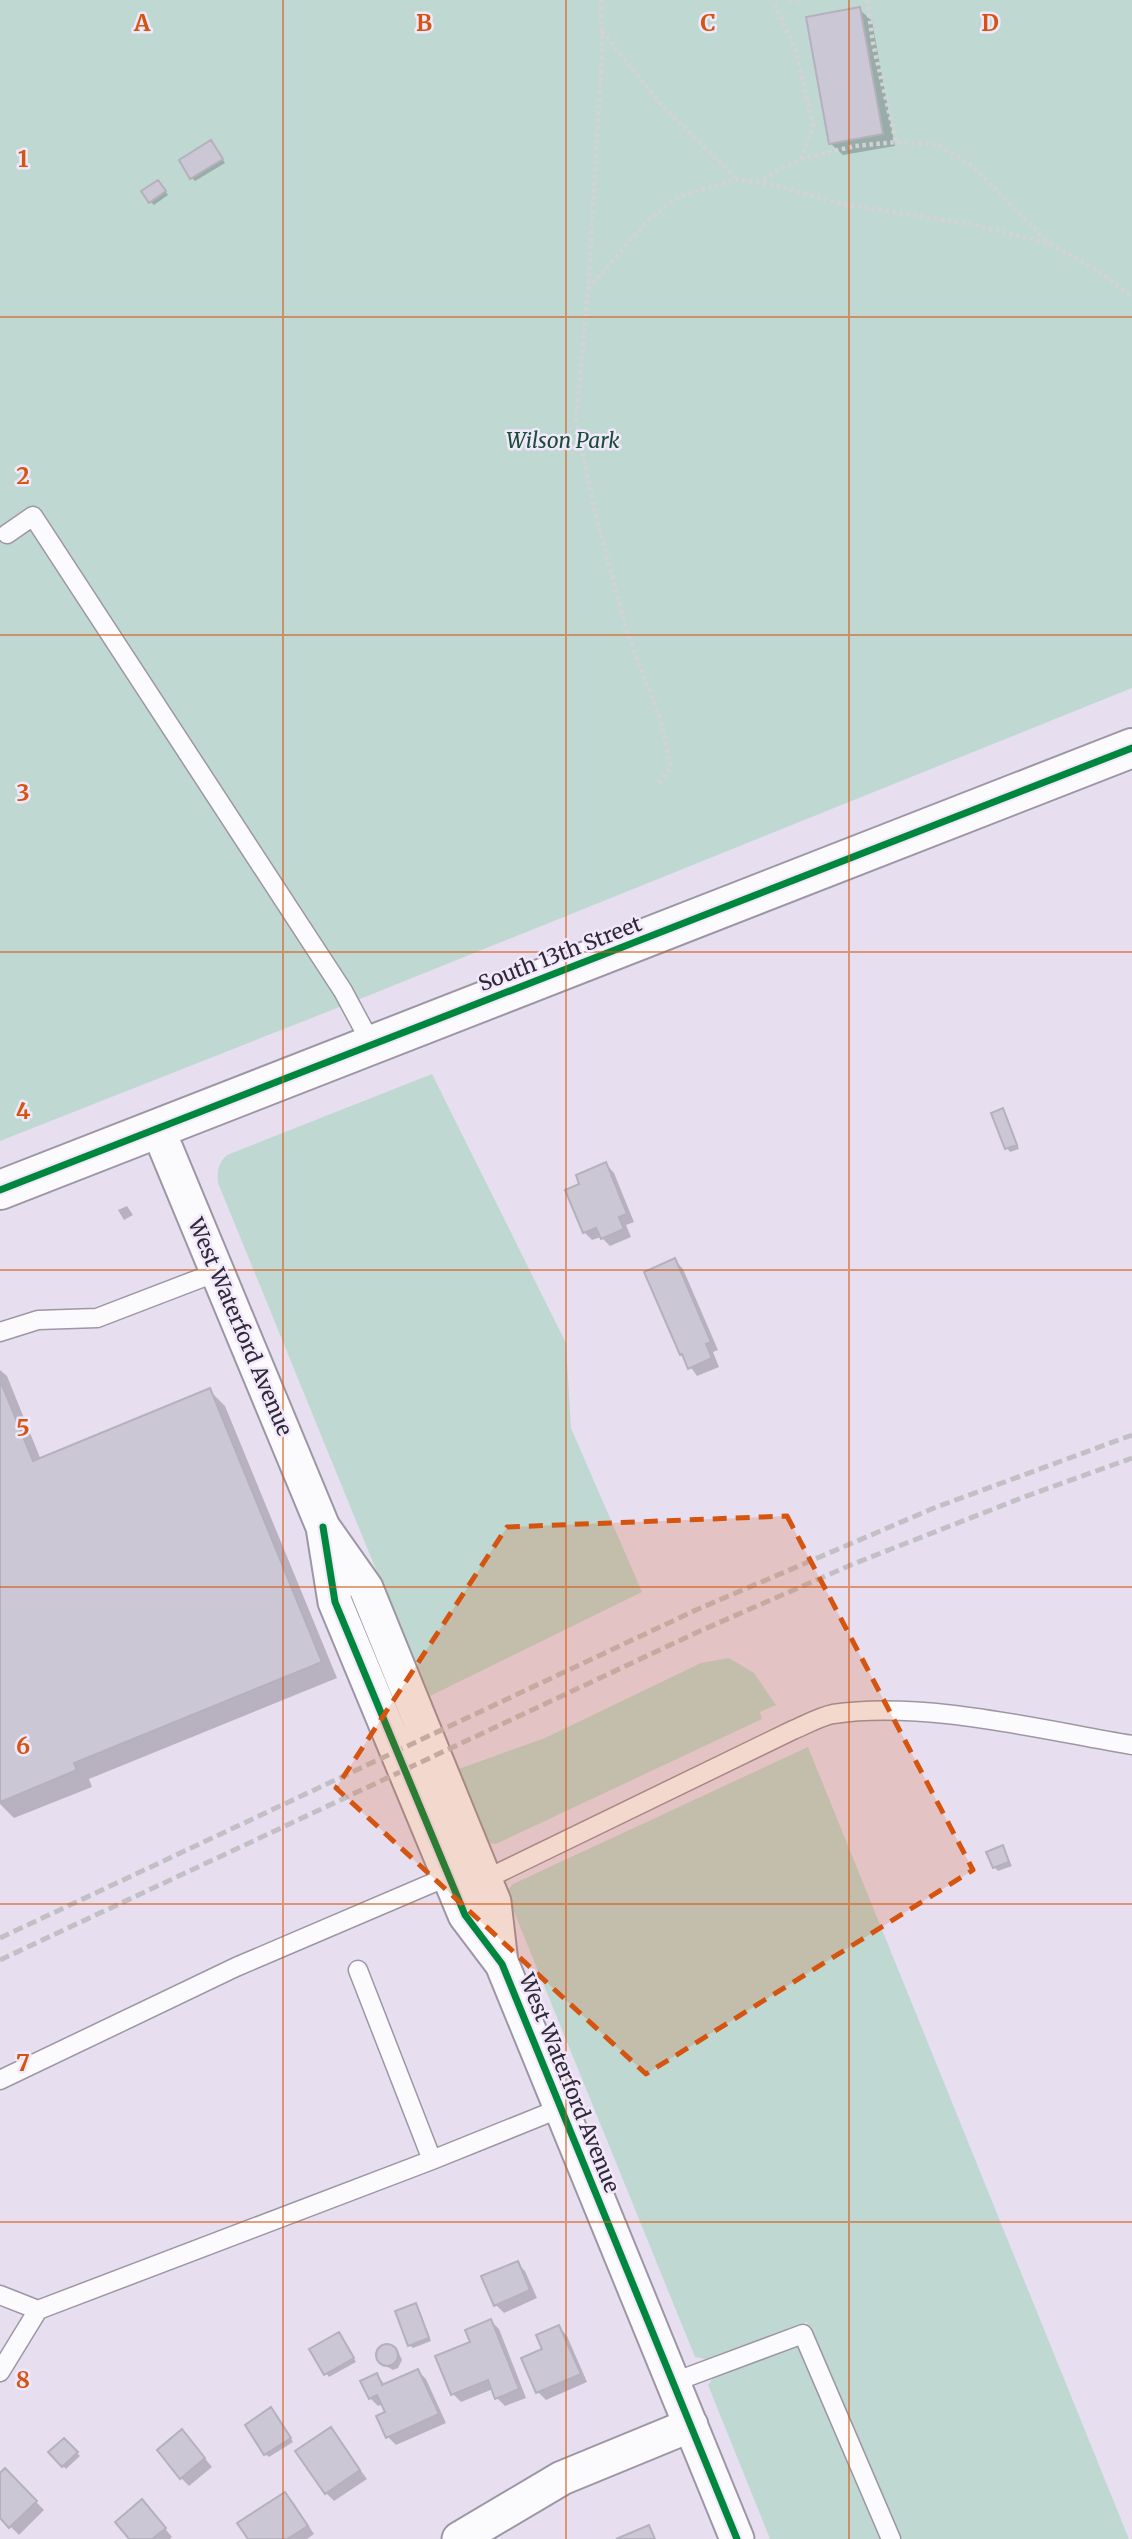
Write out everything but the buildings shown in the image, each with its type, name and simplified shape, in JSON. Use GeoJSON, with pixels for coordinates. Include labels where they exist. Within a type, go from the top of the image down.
{"type":"FeatureCollection","features":[{"type":"Feature","properties":{"kind":"street","name":"South 13th Street"},"geometry":{"type":"LineString","coordinates":[[0,1190],[1132,748]]}},
{"type":"Feature","properties":{"kind":"street","name":"West Waterford Avenue"},"geometry":{"type":"LineString","coordinates":[[157,1127],[323,1527],[366,1588],[463,1883],[494,1902],[502,1964],[737,2539]]}},
{"type":"Feature","properties":{"kind":"street"},"geometry":{"type":"LineString","coordinates":[[458,2539],[562,2479],[691,2426]]}},
{"type":"Feature","properties":{"kind":"lane"},"geometry":{"type":"LineString","coordinates":[[7,534],[33,516],[343,992],[372,1045]]}},
{"type":"Feature","properties":{"kind":"lane"},"geometry":{"type":"LineString","coordinates":[[0,1332],[38,1320],[97,1318],[217,1272]]}},
{"type":"Feature","properties":{"kind":"lane"},"geometry":{"type":"LineString","coordinates":[[0,2080],[236,1967],[463,1883],[830,1715],[870,1711],[950,1715],[1132,1745]]}},
{"type":"Feature","properties":{"kind":"lane"},"geometry":{"type":"LineString","coordinates":[[358,1970],[432,2160]]}},
{"type":"Feature","properties":{"kind":"lane"},"geometry":{"type":"LineString","coordinates":[[0,2371],[38,2310],[561,2108]]}},
{"type":"Feature","properties":{"kind":"lane"},"geometry":{"type":"LineString","coordinates":[[0,2295],[38,2310]]}},
{"type":"Feature","properties":{"kind":"lane"},"geometry":{"type":"LineString","coordinates":[[674,2382],[803,2334],[891,2539]]}},
{"type":"Feature","properties":{"kind":"path"},"geometry":{"type":"LineString","coordinates":[[601,0],[602,54],[588,289],[576,421],[595,512],[626,629],[660,719],[671,767],[659,783]]}},
{"type":"Feature","properties":{"kind":"path"},"geometry":{"type":"LineString","coordinates":[[773,0],[795,48],[813,125],[802,159]]}},
{"type":"Feature","properties":{"kind":"path"},"geometry":{"type":"LineString","coordinates":[[789,0],[803,0]]}},
{"type":"Feature","properties":{"kind":"path"},"geometry":{"type":"LineString","coordinates":[[867,0],[873,43],[896,142]]}},
{"type":"Feature","properties":{"kind":"path"},"geometry":{"type":"LineString","coordinates":[[602,30],[662,106],[737,179]]}},
{"type":"Feature","properties":{"kind":"path"},"geometry":{"type":"LineString","coordinates":[[756,183],[802,159],[855,146],[896,142],[939,145],[972,166],[1050,244]]}},
{"type":"Feature","properties":{"kind":"path"},"geometry":{"type":"LineString","coordinates":[[588,289],[649,220],[680,196],[737,179],[847,205],[970,224],[1050,244],[1097,270],[1132,296]]}},
{"type":"Feature","properties":{"kind":"highlighted area"},"geometry":{"type":"Polygon","coordinates":[[[787,1516],[973,1870],[646,2074],[336,1788],[507,1527],[787,1516]]]}},
{"type":"Feature","properties":{"kind":"green space","name":"Wilson Park"},"geometry":{"type":"Polygon","coordinates":[[[0,0],[1132,0],[1132,688],[0,1141],[0,0]]]}},
{"type":"Feature","properties":{"kind":"green space"},"geometry":{"type":"Polygon","coordinates":[[[432,1074],[566,1343],[571,1428],[642,1592],[428,1697],[218,1183],[218,1175],[220,1164],[227,1155],[432,1074]]]}},
{"type":"Feature","properties":{"kind":"green space"},"geometry":{"type":"Polygon","coordinates":[[[729,1658],[754,1673],[776,1705],[760,1712],[762,1719],[496,1844],[486,1843],[456,1770],[545,1738],[701,1663],[729,1658]]]}},
{"type":"Feature","properties":{"kind":"green space"},"geometry":{"type":"Polygon","coordinates":[[[808,1747],[1129,2539],[900,2539],[807,2322],[706,2359],[695,2357],[506,1892],[513,1884],[808,1747]]]}},
{"type":"Feature","properties":{"kind":"green space"},"geometry":{"type":"Polygon","coordinates":[[[799,2344],[882,2539],[770,2539],[708,2385],[714,2376],[799,2344]]]}},
{"type":"Feature","properties":{"kind":"railway"},"geometry":{"type":"LineString","coordinates":[[0,1938],[696,1610],[934,1508],[1132,1435]]}},
{"type":"Feature","properties":{"kind":"railway"},"geometry":{"type":"LineString","coordinates":[[0,1960],[700,1631],[853,1564],[1132,1458]]}},
{"type":"Feature","properties":{"kind":"cycle path"},"geometry":{"type":"LineString","coordinates":[[0,1190],[1132,748]]}},
{"type":"Feature","properties":{"kind":"cycle path"},"geometry":{"type":"LineString","coordinates":[[323,1527],[335,1602],[465,1915],[502,1964],[737,2539]]}}]}
